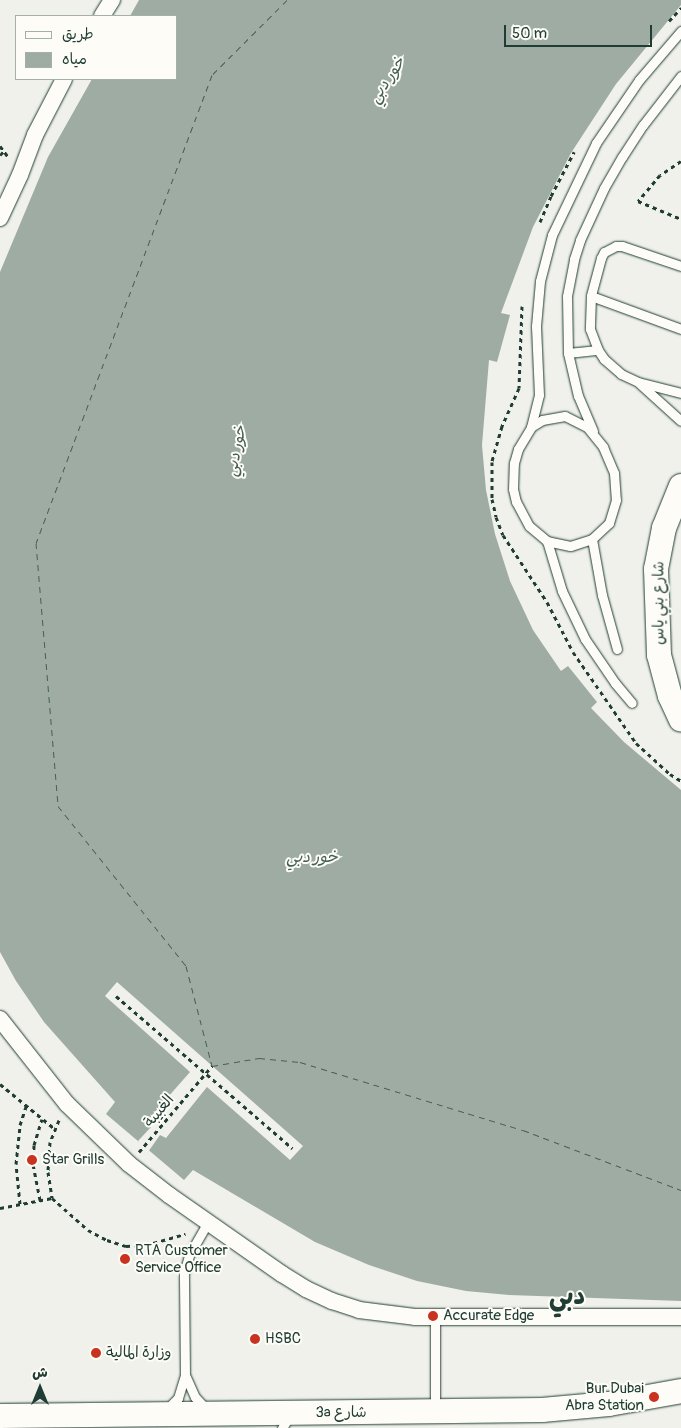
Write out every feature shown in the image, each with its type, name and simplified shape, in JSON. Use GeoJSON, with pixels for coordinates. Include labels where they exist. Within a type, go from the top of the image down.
{"type":"FeatureCollection","features":[{"type":"Feature","properties":{"kind":"street"},"geometry":{"type":"LineString","coordinates":[[103,15],[112,0]]}},
{"type":"Feature","properties":{"kind":"street"},"geometry":{"type":"LineString","coordinates":[[0,218],[20,175],[35,136],[63,80]]}},
{"type":"Feature","properties":{"kind":"street","name":"شارع بني ياس"},"geometry":{"type":"LineString","coordinates":[[681,486],[664,528],[656,569],[659,655],[670,696],[681,720]]}},
{"type":"Feature","properties":{"kind":"street"},"geometry":{"type":"LineString","coordinates":[[0,1018],[67,1104],[129,1164],[282,1274],[306,1289],[332,1301],[359,1310],[386,1315],[435,1317],[681,1317]]}},
{"type":"Feature","properties":{"kind":"street","name":"3a شارع"},"geometry":{"type":"LineString","coordinates":[[0,1416],[168,1421],[212,1414],[287,1420],[435,1412],[542,1410],[609,1404],[681,1391]]}},
{"type":"Feature","properties":{"kind":"lane"},"geometry":{"type":"LineString","coordinates":[[681,31],[639,80],[596,143],[552,235],[542,273],[537,305],[539,387],[531,427],[518,449],[514,462],[513,489],[516,502],[529,526],[547,541],[570,546],[582,544],[592,539],[609,523],[616,500],[614,473],[610,459],[595,435],[578,396],[568,353],[568,296],[580,240],[604,188],[643,125],[681,76]]}},
{"type":"Feature","properties":{"kind":"lane"},"geometry":{"type":"LineString","coordinates":[[681,266],[622,246],[616,246],[604,252],[591,296],[590,328],[598,350],[612,367],[638,382],[681,421]]}},
{"type":"Feature","properties":{"kind":"lane"},"geometry":{"type":"LineString","coordinates":[[591,296],[681,329]]}},
{"type":"Feature","properties":{"kind":"lane"},"geometry":{"type":"LineString","coordinates":[[568,353],[598,350]]}},
{"type":"Feature","properties":{"kind":"lane"},"geometry":{"type":"LineString","coordinates":[[638,382],[681,393]]}},
{"type":"Feature","properties":{"kind":"lane"},"geometry":{"type":"LineString","coordinates":[[531,427],[542,420],[565,416],[577,420],[595,435]]}},
{"type":"Feature","properties":{"kind":"lane"},"geometry":{"type":"LineString","coordinates":[[592,539],[602,595],[617,649]]}},
{"type":"Feature","properties":{"kind":"lane"},"geometry":{"type":"LineString","coordinates":[[547,541],[562,591],[585,639],[605,669],[632,703]]}},
{"type":"Feature","properties":{"kind":"lane"},"geometry":{"type":"LineString","coordinates":[[168,1421],[185,1375],[184,1273],[189,1256],[208,1222]]}},
{"type":"Feature","properties":{"kind":"lane"},"geometry":{"type":"LineString","coordinates":[[435,1317],[435,1412]]}},
{"type":"Feature","properties":{"kind":"lane"},"geometry":{"type":"LineString","coordinates":[[185,1375],[195,1397],[212,1414]]}},
{"type":"Feature","properties":{"kind":"path"},"geometry":{"type":"LineString","coordinates":[[0,155],[4,151]]}},
{"type":"Feature","properties":{"kind":"path"},"geometry":{"type":"LineString","coordinates":[[681,161],[660,175],[638,201],[681,219]]}},
{"type":"Feature","properties":{"kind":"path"},"geometry":{"type":"LineString","coordinates":[[116,996],[292,1148]]}},
{"type":"Feature","properties":{"kind":"path","name":"الغبيبة"},"geometry":{"type":"LineString","coordinates":[[129,1164],[212,1066]]}},
{"type":"Feature","properties":{"kind":"path"},"geometry":{"type":"LineString","coordinates":[[0,1084],[55,1129]]}},
{"type":"Feature","properties":{"kind":"path"},"geometry":{"type":"LineString","coordinates":[[67,1104],[50,1142],[48,1172],[52,1198],[88,1230],[107,1240],[126,1246],[165,1241],[208,1222]]}},
{"type":"Feature","properties":{"kind":"path"},"geometry":{"type":"LineString","coordinates":[[20,1204],[16,1164],[20,1125],[26,1106]]}},
{"type":"Feature","properties":{"kind":"path"},"geometry":{"type":"LineString","coordinates":[[40,1200],[33,1165],[34,1145],[42,1119]]}},
{"type":"Feature","properties":{"kind":"path"},"geometry":{"type":"LineString","coordinates":[[0,1208],[52,1198]]}},
{"type":"Feature","properties":{"kind":"water","name":"خور دبي"},"geometry":{"type":"Polygon","coordinates":[[[139,0],[681,0],[681,5],[616,84],[571,153],[533,227],[501,313],[510,315],[497,362],[489,360],[482,445],[486,490],[495,534],[510,581],[533,630],[561,671],[568,666],[597,702],[591,708],[624,742],[681,790],[681,1301],[509,1295],[466,1291],[417,1281],[369,1265],[315,1242],[193,1170],[184,1180],[106,1114],[115,1102],[44,1022],[16,981],[0,952],[0,272],[48,157],[91,80],[178,80],[178,15],[131,15],[139,0]]]}},
{"type":"Feature","properties":{"kind":"pier"},"geometry":{"type":"Polygon","coordinates":[[[117,982],[303,1146],[290,1160],[207,1087],[166,1138],[160,1135],[148,1152],[143,1147],[138,1141],[151,1127],[146,1122],[190,1072],[105,996],[117,982]]]}},
{"type":"Feature","properties":{"kind":"ferry route"},"geometry":{"type":"LineString","coordinates":[[287,0],[212,75],[36,543],[58,806],[186,966],[212,1066],[259,1058],[300,1062],[523,1130],[681,1190]]}},
{"type":"Feature","properties":{"kind":"place","name":"Star Grills"},"geometry":{"type":"Point","coordinates":[32,1160]}},
{"type":"Feature","properties":{"kind":"place","name":"RTA Customer Service Office"},"geometry":{"type":"Point","coordinates":[125,1259]}},
{"type":"Feature","properties":{"kind":"place","name":"Accurate Edge"},"geometry":{"type":"Point","coordinates":[433,1316]}},
{"type":"Feature","properties":{"kind":"place","name":"HSBC"},"geometry":{"type":"Point","coordinates":[255,1339]}},
{"type":"Feature","properties":{"kind":"place","name":"وزارة المالية"},"geometry":{"type":"Point","coordinates":[96,1353]}},
{"type":"Feature","properties":{"kind":"place","name":"Bur Dubai Abra Station"},"geometry":{"type":"Point","coordinates":[654,1397]}},
{"type":"Feature","properties":{"kind":"district","name":"دبي"},"geometry":{"type":"Point","coordinates":[567,1297]}}]}
